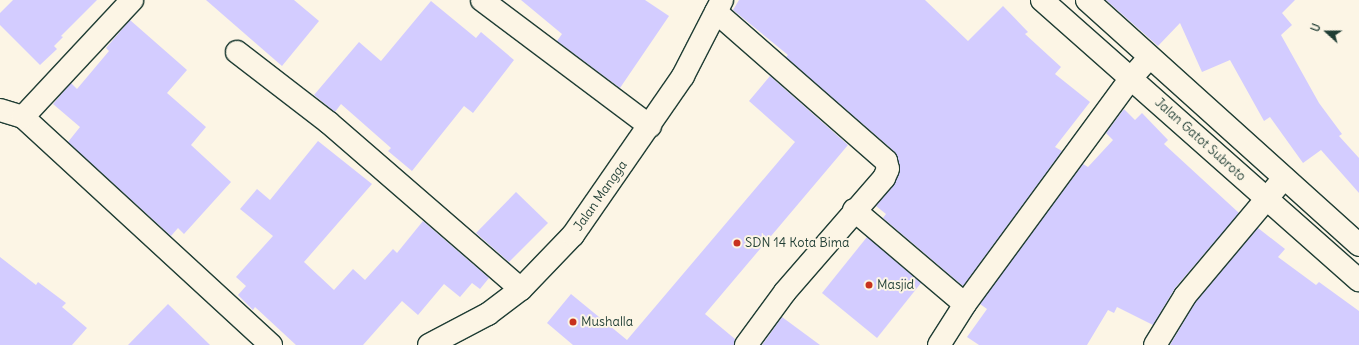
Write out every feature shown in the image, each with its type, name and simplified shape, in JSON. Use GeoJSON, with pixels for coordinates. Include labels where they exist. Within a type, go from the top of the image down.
{"type":"FeatureCollection","features":[{"type":"Feature","properties":{"kind":"street"},"geometry":{"type":"LineString","coordinates":[[23,117],[132,0]]}},
{"type":"Feature","properties":{"kind":"street"},"geometry":{"type":"LineString","coordinates":[[482,0],[650,126]]}},
{"type":"Feature","properties":{"kind":"street","name":"Jalan Gatot Subroto"},"geometry":{"type":"LineString","coordinates":[[1042,0],[1265,199],[1359,280]]}},
{"type":"Feature","properties":{"kind":"street"},"geometry":{"type":"LineString","coordinates":[[1094,2],[1150,57],[1359,245]]}},
{"type":"Feature","properties":{"kind":"street"},"geometry":{"type":"LineString","coordinates":[[719,6],[886,161],[888,170],[884,178],[854,210],[785,292],[746,345]]}},
{"type":"Feature","properties":{"kind":"street","name":"Jalan Mangga"},"geometry":{"type":"LineString","coordinates":[[429,345],[488,314],[521,289],[573,235],[650,126],[683,76],[719,6]]}},
{"type":"Feature","properties":{"kind":"street"},"geometry":{"type":"LineString","coordinates":[[237,52],[328,122],[521,289]]}},
{"type":"Feature","properties":{"kind":"street"},"geometry":{"type":"LineString","coordinates":[[939,345],[965,304],[1131,78],[1150,57]]}},
{"type":"Feature","properties":{"kind":"street"},"geometry":{"type":"LineString","coordinates":[[0,110],[23,117],[271,345]]}},
{"type":"Feature","properties":{"kind":"street"},"geometry":{"type":"LineString","coordinates":[[1155,345],[1185,296],[1284,178]]}},
{"type":"Feature","properties":{"kind":"street"},"geometry":{"type":"LineString","coordinates":[[854,210],[965,304]]}},
{"type":"Feature","properties":{"kind":"building"},"geometry":{"type":"Polygon","coordinates":[[[13,0],[97,0],[61,36],[63,37],[54,46],[57,49],[40,65],[0,25],[0,13],[13,0]]]}},
{"type":"Feature","properties":{"kind":"building"},"geometry":{"type":"Polygon","coordinates":[[[206,0],[294,0],[319,21],[282,66],[206,0]]]}},
{"type":"Feature","properties":{"kind":"building"},"geometry":{"type":"Polygon","coordinates":[[[521,0],[645,0],[669,16],[620,88],[557,41],[562,34],[521,0]]]}},
{"type":"Feature","properties":{"kind":"building"},"geometry":{"type":"Polygon","coordinates":[[[739,0],[925,0],[968,41],[1003,6],[1028,32],[1025,34],[1061,67],[1055,74],[1090,102],[1055,147],[1062,151],[963,286],[883,218],[886,214],[876,206],[893,186],[899,174],[900,166],[895,152],[786,57],[788,55],[733,10],[739,0]]]}},
{"type":"Feature","properties":{"kind":"building"},"geometry":{"type":"Polygon","coordinates":[[[1106,0],[1295,0],[1282,13],[1292,25],[1281,35],[1319,103],[1342,134],[1339,136],[1359,158],[1359,193],[1321,150],[1303,163],[1270,117],[1264,121],[1230,60],[1202,72],[1180,23],[1158,46],[1106,0]]]}},
{"type":"Feature","properties":{"kind":"building"},"geometry":{"type":"Polygon","coordinates":[[[431,1],[476,38],[481,32],[514,60],[473,113],[464,106],[412,171],[388,151],[391,148],[341,104],[335,112],[314,95],[359,42],[381,61],[431,1]]]}},
{"type":"Feature","properties":{"kind":"building"},"geometry":{"type":"Polygon","coordinates":[[[130,20],[187,70],[167,93],[206,127],[191,145],[231,182],[184,234],[178,228],[171,236],[68,142],[80,127],[53,104],[71,83],[77,89],[109,51],[106,48],[130,20]]]}},
{"type":"Feature","properties":{"kind":"building","name":"SDN 14 Kota Bima"},"geometry":{"type":"Polygon","coordinates":[[[770,76],[848,145],[705,314],[735,339],[734,345],[573,345],[547,323],[571,294],[627,340],[795,142],[749,101],[770,76]]]}},
{"type":"Feature","properties":{"kind":"building"},"geometry":{"type":"Polygon","coordinates":[[[1124,109],[1135,120],[1142,113],[1168,140],[1164,144],[1239,213],[1175,288],[1153,325],[1117,307],[1114,313],[1108,310],[1087,345],[979,345],[967,337],[987,309],[980,304],[1083,164],[1088,167],[1113,140],[1106,133],[1124,109]]]}},
{"type":"Feature","properties":{"kind":"building"},"geometry":{"type":"Polygon","coordinates":[[[318,141],[372,184],[304,262],[334,290],[353,269],[365,280],[393,249],[397,253],[423,221],[489,278],[480,289],[472,283],[460,297],[444,284],[418,315],[402,301],[363,345],[296,345],[255,307],[253,310],[238,295],[246,286],[236,277],[273,236],[240,209],[257,189],[270,200],[318,141]]]}},
{"type":"Feature","properties":{"kind":"building"},"geometry":{"type":"Polygon","coordinates":[[[516,192],[548,223],[509,262],[476,233],[516,192]]]}},
{"type":"Feature","properties":{"kind":"building"},"geometry":{"type":"Polygon","coordinates":[[[1258,228],[1285,249],[1278,257],[1316,285],[1319,282],[1359,311],[1359,345],[1170,345],[1195,303],[1258,228]]]}},
{"type":"Feature","properties":{"kind":"building"},"geometry":{"type":"Polygon","coordinates":[[[867,237],[921,283],[877,338],[822,293],[867,237]]]}},
{"type":"Feature","properties":{"kind":"building"},"geometry":{"type":"Polygon","coordinates":[[[0,257],[36,285],[38,282],[66,303],[62,307],[87,328],[72,345],[0,345],[0,257]]]}},
{"type":"Feature","properties":{"kind":"building"},"geometry":{"type":"Polygon","coordinates":[[[168,304],[210,345],[128,345],[168,304]]]}},
{"type":"Feature","properties":{"kind":"building"},"geometry":{"type":"Polygon","coordinates":[[[782,317],[820,345],[762,345],[782,317]]]}},
{"type":"Feature","properties":{"kind":"place","name":"SDN 14 Kota Bima"},"geometry":{"type":"Point","coordinates":[737,243]}},
{"type":"Feature","properties":{"kind":"place","name":"Masjid"},"geometry":{"type":"Point","coordinates":[869,285]}},
{"type":"Feature","properties":{"kind":"place","name":"Mushalla"},"geometry":{"type":"Point","coordinates":[573,322]}}]}
